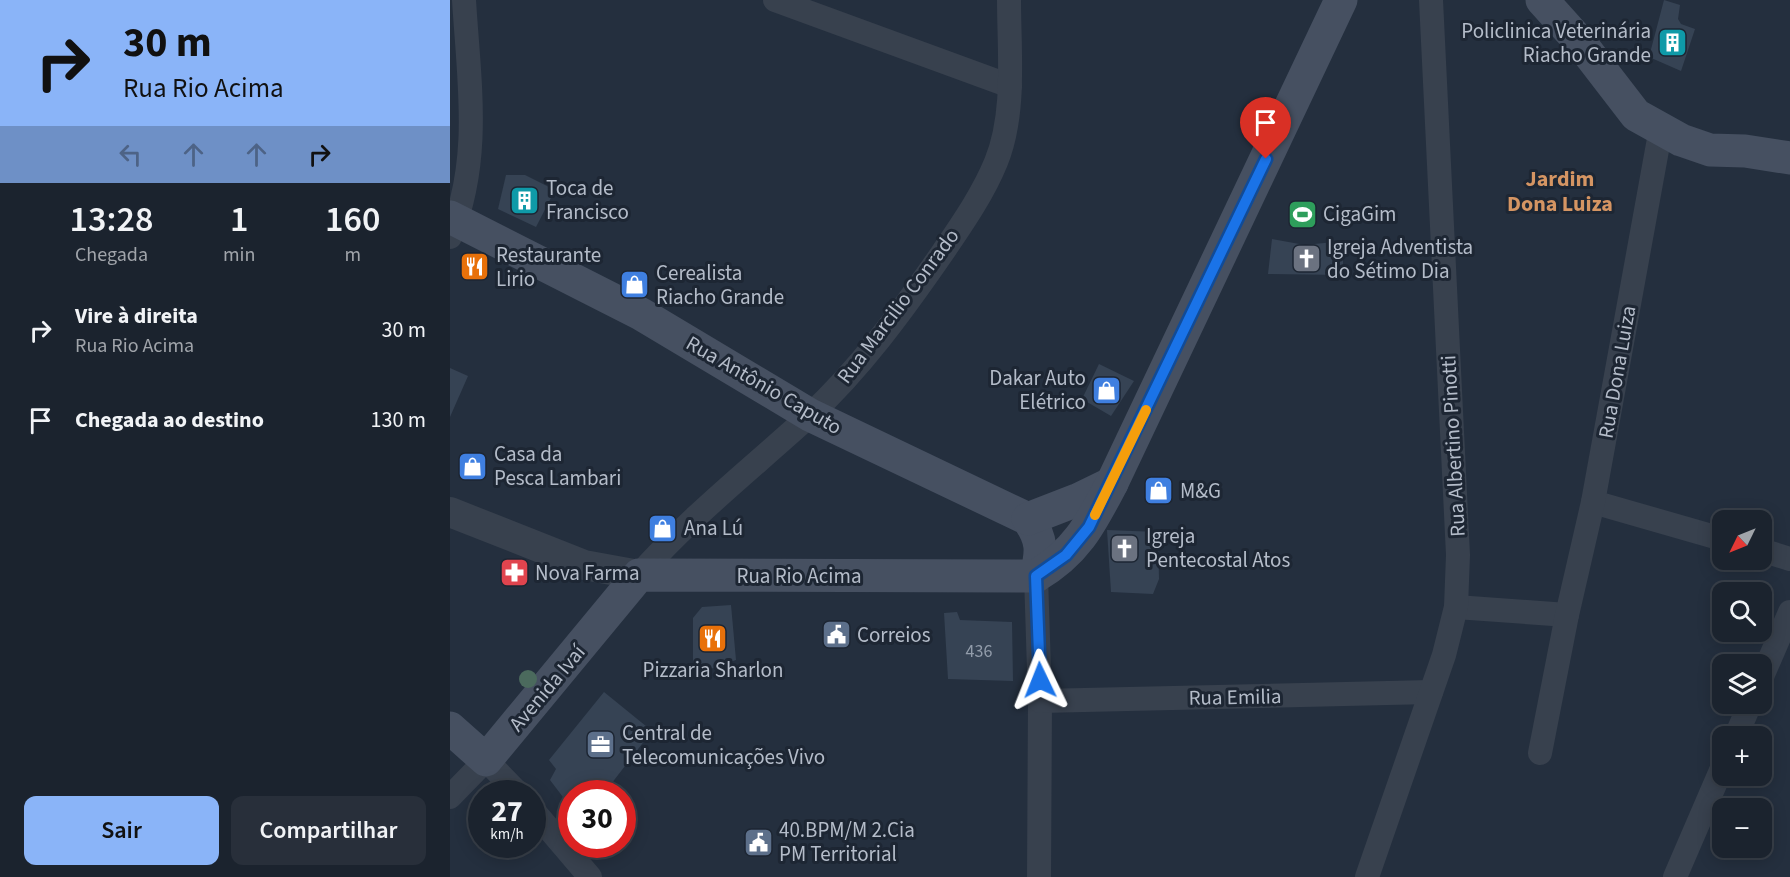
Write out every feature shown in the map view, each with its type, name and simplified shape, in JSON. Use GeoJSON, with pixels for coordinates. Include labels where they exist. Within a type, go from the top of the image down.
{"type":"FeatureCollection","features":[{"type":"Feature","properties":{"kind":"main road"},"geometry":{"type":"LineString","coordinates":[[1036,576],[1053,566],[1077,543],[1089,527],[1341,0]]}},
{"type":"Feature","properties":{"kind":"main road"},"geometry":{"type":"LineString","coordinates":[[1542,0],[1579,41],[1636,115],[1681,140],[1710,150],[1745,151],[1790,158]]}},
{"type":"Feature","properties":{"kind":"main road","name":"Rua Antônio Caputo"},"geometry":{"type":"LineString","coordinates":[[452,225],[641,314],[810,415],[1028,519]]}},
{"type":"Feature","properties":{"kind":"main road"},"geometry":{"type":"LineString","coordinates":[[1036,576],[1041,546],[1037,532],[1028,519],[1077,500],[1112,483]]}},
{"type":"Feature","properties":{"kind":"main road","name":"Rua Rio Acima"},"geometry":{"type":"LineString","coordinates":[[639,575],[1036,576]]}},
{"type":"Feature","properties":{"kind":"main road","name":"Avenida Ivaí"},"geometry":{"type":"LineString","coordinates":[[486,760],[639,575]]}},
{"type":"Feature","properties":{"kind":"main road"},"geometry":{"type":"LineString","coordinates":[[450,728],[486,760]]}},
{"type":"Feature","properties":{"kind":"street"},"geometry":{"type":"LineString","coordinates":[[452,225],[466,190],[473,134],[464,0]]}},
{"type":"Feature","properties":{"kind":"street"},"geometry":{"type":"LineString","coordinates":[[775,0],[1010,86]]}},
{"type":"Feature","properties":{"kind":"street","name":"Rua Marcilio Conrado"},"geometry":{"type":"LineString","coordinates":[[639,575],[668,542],[810,415],[854,369],[921,284],[979,196],[997,161],[1006,121],[1010,86],[1009,0]]}},
{"type":"Feature","properties":{"kind":"street","name":"Rua Albertino Pinotti"},"geometry":{"type":"LineString","coordinates":[[1367,877],[1444,655],[1456,608],[1458,555],[1431,0]]}},
{"type":"Feature","properties":{"kind":"street","name":"Rua Dona Luiza"},"geometry":{"type":"LineString","coordinates":[[1540,753],[1567,615],[1593,502],[1661,128]]}},
{"type":"Feature","properties":{"kind":"street"},"geometry":{"type":"LineString","coordinates":[[1593,502],[1712,536]]}},
{"type":"Feature","properties":{"kind":"street","name":"Rua Rio Acima"},"geometry":{"type":"LineString","coordinates":[[450,512],[584,565],[639,575]]}},
{"type":"Feature","properties":{"kind":"street"},"geometry":{"type":"LineString","coordinates":[[1772,553],[1790,558]]}},
{"type":"Feature","properties":{"kind":"street"},"geometry":{"type":"LineString","coordinates":[[1036,576],[1040,701],[1039,877]]}},
{"type":"Feature","properties":{"kind":"street"},"geometry":{"type":"LineString","coordinates":[[1456,608],[1567,615]]}},
{"type":"Feature","properties":{"kind":"street"},"geometry":{"type":"LineString","coordinates":[[1772,654],[1790,612]]}},
{"type":"Feature","properties":{"kind":"street","name":"Rua Emilia"},"geometry":{"type":"LineString","coordinates":[[1040,701],[1431,692]]}},
{"type":"Feature","properties":{"kind":"street"},"geometry":{"type":"LineString","coordinates":[[486,760],[505,780]]}},
{"type":"Feature","properties":{"kind":"street","name":"Avenida Ivaí"},"geometry":{"type":"LineString","coordinates":[[450,797],[486,760]]}},
{"type":"Feature","properties":{"kind":"street"},"geometry":{"type":"LineString","coordinates":[[1674,877],[1714,786]]}},
{"type":"Feature","properties":{"kind":"street"},"geometry":{"type":"LineString","coordinates":[[546,825],[590,877]]}},
{"type":"Feature","properties":{"kind":"building","name":"Policlinica Veterinária Riacho Grande"},"geometry":{"type":"Polygon","coordinates":[[[1664,0],[1680,5],[1678,19],[1681,24],[1695,29],[1681,71],[1649,57],[1664,0]]]}},
{"type":"Feature","properties":{"kind":"building","name":"Toca de Francisco"},"geometry":{"type":"Polygon","coordinates":[[[506,175],[525,175],[555,190],[536,227],[498,209],[506,175]]]}},
{"type":"Feature","properties":{"kind":"building","name":"Igreja Adventista do Sétimo Dia"},"geometry":{"type":"Polygon","coordinates":[[[1272,239],[1305,245],[1343,241],[1343,275],[1268,274],[1272,239]]]}},
{"type":"Feature","properties":{"kind":"building","name":"Dakar Auto Elétrico"},"geometry":{"type":"Polygon","coordinates":[[[1099,364],[1134,381],[1111,416],[1082,399],[1099,364]]]}},
{"type":"Feature","properties":{"kind":"building"},"geometry":{"type":"Polygon","coordinates":[[[450,368],[468,376],[450,417],[450,368]]]}},
{"type":"Feature","properties":{"kind":"building"},"geometry":{"type":"Polygon","coordinates":[[[1107,530],[1158,532],[1159,579],[1153,594],[1111,592],[1107,530]]]}},
{"type":"Feature","properties":{"kind":"building","name":"Pizzaria Sharlon"},"geometry":{"type":"Polygon","coordinates":[[[731,605],[736,660],[693,675],[693,618],[702,607],[731,605]]]}},
{"type":"Feature","properties":{"kind":"building"},"geometry":{"type":"Polygon","coordinates":[[[957,612],[960,620],[1012,622],[1013,681],[948,679],[944,613],[957,612]]]}},
{"type":"Feature","properties":{"kind":"building","name":"Central de Telecomunicações Vivo"},"geometry":{"type":"Polygon","coordinates":[[[604,692],[652,731],[614,780],[558,780],[558,791],[550,780],[556,769],[549,760],[604,692]]]}},
{"type":"Feature","properties":{"kind":"slow traffic"},"geometry":{"type":"LineString","coordinates":[[1095,515],[1146,410]]}},
{"type":"Feature","properties":{"kind":"place","name":"Policlinica Veterinária Riacho Grande"},"geometry":{"type":"Point","coordinates":[1672,43]}},
{"type":"Feature","properties":{"kind":"place","name":"Toca de Francisco"},"geometry":{"type":"Point","coordinates":[525,200]}},
{"type":"Feature","properties":{"kind":"place","name":"CigaGim"},"geometry":{"type":"Point","coordinates":[1302,214]}},
{"type":"Feature","properties":{"kind":"place","name":"Igreja Adventista do Sétimo Dia"},"geometry":{"type":"Point","coordinates":[1306,259]}},
{"type":"Feature","properties":{"kind":"place","name":"Restaurante Lirio"},"geometry":{"type":"Point","coordinates":[475,267]}},
{"type":"Feature","properties":{"kind":"place","name":"Cerealista Riacho Grande"},"geometry":{"type":"Point","coordinates":[635,285]}},
{"type":"Feature","properties":{"kind":"place","name":"Dakar Auto Elétrico"},"geometry":{"type":"Point","coordinates":[1107,390]}},
{"type":"Feature","properties":{"kind":"place","name":"Casa da Pesca Lambari"},"geometry":{"type":"Point","coordinates":[473,466]}},
{"type":"Feature","properties":{"kind":"place","name":"M&G"},"geometry":{"type":"Point","coordinates":[1159,491]}},
{"type":"Feature","properties":{"kind":"place","name":"Ana Lú"},"geometry":{"type":"Point","coordinates":[663,528]}},
{"type":"Feature","properties":{"kind":"place","name":"Igreja Pentecostal Atos"},"geometry":{"type":"Point","coordinates":[1125,548]}},
{"type":"Feature","properties":{"kind":"place","name":"Nova Farma"},"geometry":{"type":"Point","coordinates":[514,573]}},
{"type":"Feature","properties":{"kind":"place","name":"Correios"},"geometry":{"type":"Point","coordinates":[836,635]}},
{"type":"Feature","properties":{"kind":"place","name":"Pizzaria Sharlon"},"geometry":{"type":"Point","coordinates":[713,639]}},
{"type":"Feature","properties":{"kind":"place","name":"Central de Telecomunicações Vivo"},"geometry":{"type":"Point","coordinates":[601,745]}},
{"type":"Feature","properties":{"kind":"place","name":"40.BPM/M 2.Cia PM Territorial"},"geometry":{"type":"Point","coordinates":[758,842]}},
{"type":"Feature","properties":{"kind":"district","name":"Jardim Dona Luiza"},"geometry":{"type":"Point","coordinates":[1560,190]}},
{"type":"Feature","properties":{"kind":"route"},"geometry":{"type":"LineString","coordinates":[[1040,680],[1036,576],[1066,555],[1089,527],[1266,159]]}}]}
